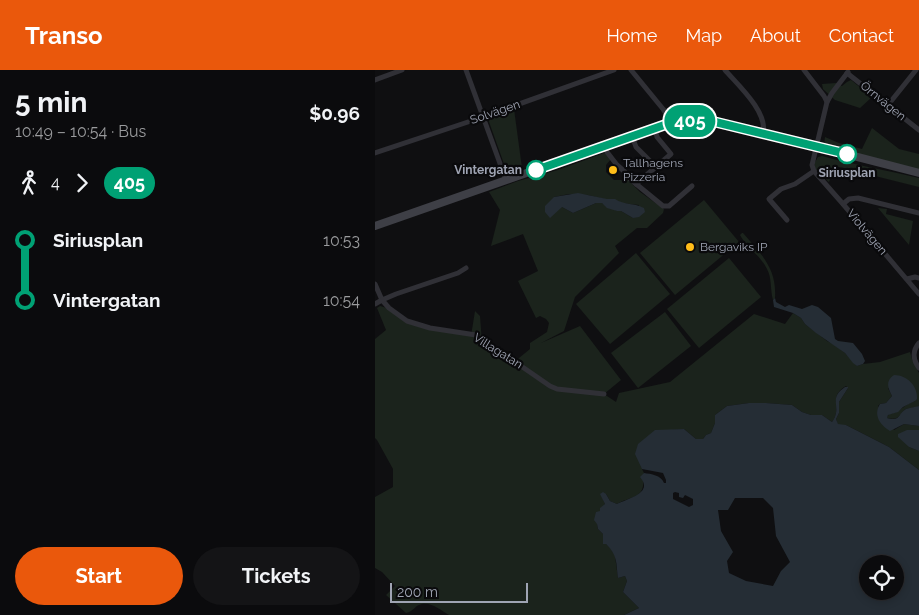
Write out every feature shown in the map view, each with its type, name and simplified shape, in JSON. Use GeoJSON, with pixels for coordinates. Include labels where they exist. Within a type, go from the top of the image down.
{"type":"FeatureCollection","features":[{"type":"Feature","properties":{"kind":"main road"},"geometry":{"type":"LineString","coordinates":[[375,226],[670,123],[707,120],[919,173]]}},
{"type":"Feature","properties":{"kind":"street"},"geometry":{"type":"LineString","coordinates":[[375,80],[402,70]]}},
{"type":"Feature","properties":{"kind":"street"},"geometry":{"type":"LineString","coordinates":[[466,70],[506,180]]}},
{"type":"Feature","properties":{"kind":"street","name":"Solvägen"},"geometry":{"type":"LineString","coordinates":[[375,153],[614,70]]}},
{"type":"Feature","properties":{"kind":"street"},"geometry":{"type":"LineString","coordinates":[[631,70],[663,109],[670,123]]}},
{"type":"Feature","properties":{"kind":"street"},"geometry":{"type":"LineString","coordinates":[[725,70],[758,108],[764,127],[763,133]]}},
{"type":"Feature","properties":{"kind":"street"},"geometry":{"type":"LineString","coordinates":[[804,70],[825,96],[827,102]]}},
{"type":"Feature","properties":{"kind":"street"},"geometry":{"type":"LineString","coordinates":[[888,105],[917,70]]}},
{"type":"Feature","properties":{"kind":"street"},"geometry":{"type":"LineString","coordinates":[[787,220],[769,199],[781,189],[795,184],[814,171],[812,165],[827,102],[848,71]]}},
{"type":"Feature","properties":{"kind":"street","name":"Örnvägen"},"geometry":{"type":"LineString","coordinates":[[848,71],[919,130]]}},
{"type":"Feature","properties":{"kind":"street"},"geometry":{"type":"LineString","coordinates":[[635,184],[671,154],[657,137],[655,128]]}},
{"type":"Feature","properties":{"kind":"street"},"geometry":{"type":"LineString","coordinates":[[632,136],[636,148],[656,167]]}},
{"type":"Feature","properties":{"kind":"street"},"geometry":{"type":"LineString","coordinates":[[605,145],[607,152],[630,179],[663,206],[669,206],[693,186]]}},
{"type":"Feature","properties":{"kind":"street","name":"Violvägen"},"geometry":{"type":"LineString","coordinates":[[814,171],[919,294]]}},
{"type":"Feature","properties":{"kind":"street"},"geometry":{"type":"LineString","coordinates":[[843,204],[849,199],[858,198],[919,213]]}},
{"type":"Feature","properties":{"kind":"street"},"geometry":{"type":"LineString","coordinates":[[375,304],[466,268]]}},
{"type":"Feature","properties":{"kind":"street"},"geometry":{"type":"LineString","coordinates":[[907,279],[919,278]]}},
{"type":"Feature","properties":{"kind":"street","name":"Villagatan"},"geometry":{"type":"LineString","coordinates":[[375,284],[382,300],[389,308],[407,320],[430,328],[476,335],[557,389],[604,394]]}},
{"type":"Feature","properties":{"kind":"street"},"geometry":{"type":"LineString","coordinates":[[919,343],[914,354],[915,362],[919,368]]}},
{"type":"Feature","properties":{"kind":"shaded area"},"geometry":{"type":"Polygon","coordinates":[[[851,80],[872,97],[860,108],[835,100],[823,89],[822,84],[836,83],[842,86],[851,80]]]}},
{"type":"Feature","properties":{"kind":"shaded area"},"geometry":{"type":"Polygon","coordinates":[[[514,109],[522,168],[508,175],[488,119],[514,109]]]}},
{"type":"Feature","properties":{"kind":"shaded area"},"geometry":{"type":"Polygon","coordinates":[[[872,128],[899,149],[919,154],[919,170],[824,145],[825,137],[862,149],[872,128]]]}},
{"type":"Feature","properties":{"kind":"shaded area"},"geometry":{"type":"Polygon","coordinates":[[[607,152],[612,158],[606,165],[606,172],[614,180],[628,180],[640,192],[664,209],[663,213],[647,228],[637,228],[615,246],[619,253],[575,297],[564,331],[541,343],[580,326],[621,380],[604,394],[616,402],[619,393],[670,382],[754,314],[785,324],[793,313],[845,353],[857,366],[880,362],[910,352],[919,373],[919,406],[906,409],[895,419],[887,418],[889,414],[915,401],[888,388],[892,396],[886,403],[878,406],[894,430],[904,424],[919,426],[919,430],[907,430],[909,447],[919,451],[919,470],[889,447],[846,425],[838,425],[836,419],[839,413],[839,402],[848,388],[846,386],[837,394],[836,412],[832,422],[822,415],[811,415],[802,412],[792,405],[749,403],[727,406],[715,415],[715,423],[711,433],[703,439],[696,439],[684,429],[672,430],[642,469],[644,473],[643,483],[637,495],[617,504],[610,501],[606,494],[601,494],[605,504],[600,511],[597,524],[598,529],[603,534],[606,544],[615,556],[618,578],[625,576],[627,581],[623,592],[639,608],[624,615],[449,615],[435,606],[423,604],[406,613],[386,595],[395,586],[382,572],[375,568],[375,497],[393,487],[393,469],[375,438],[375,339],[386,330],[377,308],[380,306],[387,308],[405,322],[471,336],[475,311],[480,316],[482,343],[509,360],[519,358],[530,349],[530,343],[547,332],[549,323],[540,316],[536,318],[518,281],[538,271],[523,234],[491,246],[500,210],[489,192],[518,181],[558,170],[607,152]],[[569,194],[554,197],[562,207],[573,213],[596,203],[602,203],[633,218],[639,205],[620,203],[588,195],[569,194]]]}},
{"type":"Feature","properties":{"kind":"shaded area"},"geometry":{"type":"Polygon","coordinates":[[[822,156],[919,178],[919,187],[835,166],[829,182],[816,171],[814,164],[818,157],[822,156]]]}},
{"type":"Feature","properties":{"kind":"shaded area"},"geometry":{"type":"Polygon","coordinates":[[[578,193],[615,199],[641,206],[645,212],[639,217],[633,218],[621,211],[607,208],[602,203],[596,203],[573,213],[562,207],[550,218],[545,212],[545,206],[554,197],[578,193]]]}},
{"type":"Feature","properties":{"kind":"shaded area","name":"Bergaviks IP"},"geometry":{"type":"Polygon","coordinates":[[[704,200],[739,242],[675,295],[640,253],[704,200]]]}},
{"type":"Feature","properties":{"kind":"shaded area"},"geometry":{"type":"Polygon","coordinates":[[[878,208],[887,209],[886,214],[913,221],[909,245],[878,208]]]}},
{"type":"Feature","properties":{"kind":"shaded area"},"geometry":{"type":"Polygon","coordinates":[[[742,233],[762,255],[771,270],[775,287],[775,298],[773,300],[770,276],[767,269],[743,240],[740,235],[742,233]]]}},
{"type":"Feature","properties":{"kind":"shaded area"},"geometry":{"type":"Polygon","coordinates":[[[636,253],[670,294],[610,344],[576,304],[636,253]]]}},
{"type":"Feature","properties":{"kind":"shaded area"},"geometry":{"type":"Polygon","coordinates":[[[729,258],[761,297],[699,348],[667,309],[729,258]]]}},
{"type":"Feature","properties":{"kind":"shaded area"},"geometry":{"type":"Polygon","coordinates":[[[775,298],[776,302],[785,307],[789,305],[802,309],[812,305],[818,307],[831,318],[835,339],[853,343],[862,354],[865,361],[863,364],[857,366],[845,353],[816,333],[801,318],[793,313],[774,307],[773,300],[775,298]]]}},
{"type":"Feature","properties":{"kind":"shaded area"},"geometry":{"type":"Polygon","coordinates":[[[665,312],[691,346],[638,388],[611,353],[665,312]]]}},
{"type":"Feature","properties":{"kind":"shaded area"},"geometry":{"type":"Polygon","coordinates":[[[894,375],[899,375],[911,382],[916,390],[917,399],[898,412],[888,415],[887,418],[895,419],[906,409],[919,406],[919,426],[904,424],[890,431],[883,426],[877,416],[880,404],[886,403],[892,396],[888,382],[894,375]]]}},
{"type":"Feature","properties":{"kind":"shaded area"},"geometry":{"type":"Polygon","coordinates":[[[845,387],[848,387],[839,402],[839,413],[836,419],[838,424],[846,425],[889,447],[919,470],[919,615],[624,615],[639,608],[623,592],[627,581],[625,576],[618,578],[615,556],[606,544],[603,544],[603,534],[598,529],[594,520],[596,512],[600,511],[600,508],[605,504],[600,494],[603,492],[610,501],[617,504],[641,492],[644,485],[640,477],[644,473],[653,474],[666,483],[663,473],[642,469],[635,454],[638,444],[655,430],[684,429],[696,439],[703,439],[711,433],[715,423],[715,415],[727,406],[749,403],[792,405],[802,412],[811,415],[822,415],[832,422],[836,412],[837,395],[845,387]],[[673,493],[673,499],[689,507],[693,505],[693,499],[685,495],[683,498],[679,497],[679,493],[673,493]],[[735,498],[728,510],[718,510],[721,531],[733,552],[727,561],[729,573],[746,581],[773,586],[781,571],[790,562],[776,536],[773,508],[763,498],[735,498]]]}},
{"type":"Feature","properties":{"kind":"shaded area"},"geometry":{"type":"Polygon","coordinates":[[[907,430],[919,430],[919,451],[909,447],[898,437],[898,434],[907,430]]]}},
{"type":"Feature","properties":{"kind":"bus line","name":"405"},"geometry":{"type":"LineString","coordinates":[[536,170],[670,123],[707,120],[847,154]]}},
{"type":"Feature","properties":{"kind":"place","name":"Siriusplan"},"geometry":{"type":"Point","coordinates":[847,154]}},
{"type":"Feature","properties":{"kind":"place","name":"Vintergatan"},"geometry":{"type":"Point","coordinates":[536,170]}},
{"type":"Feature","properties":{"kind":"place","name":"Tallhagens Pizzeria"},"geometry":{"type":"Point","coordinates":[613,170]}},
{"type":"Feature","properties":{"kind":"place","name":"Bergaviks IP"},"geometry":{"type":"Point","coordinates":[690,247]}}]}
